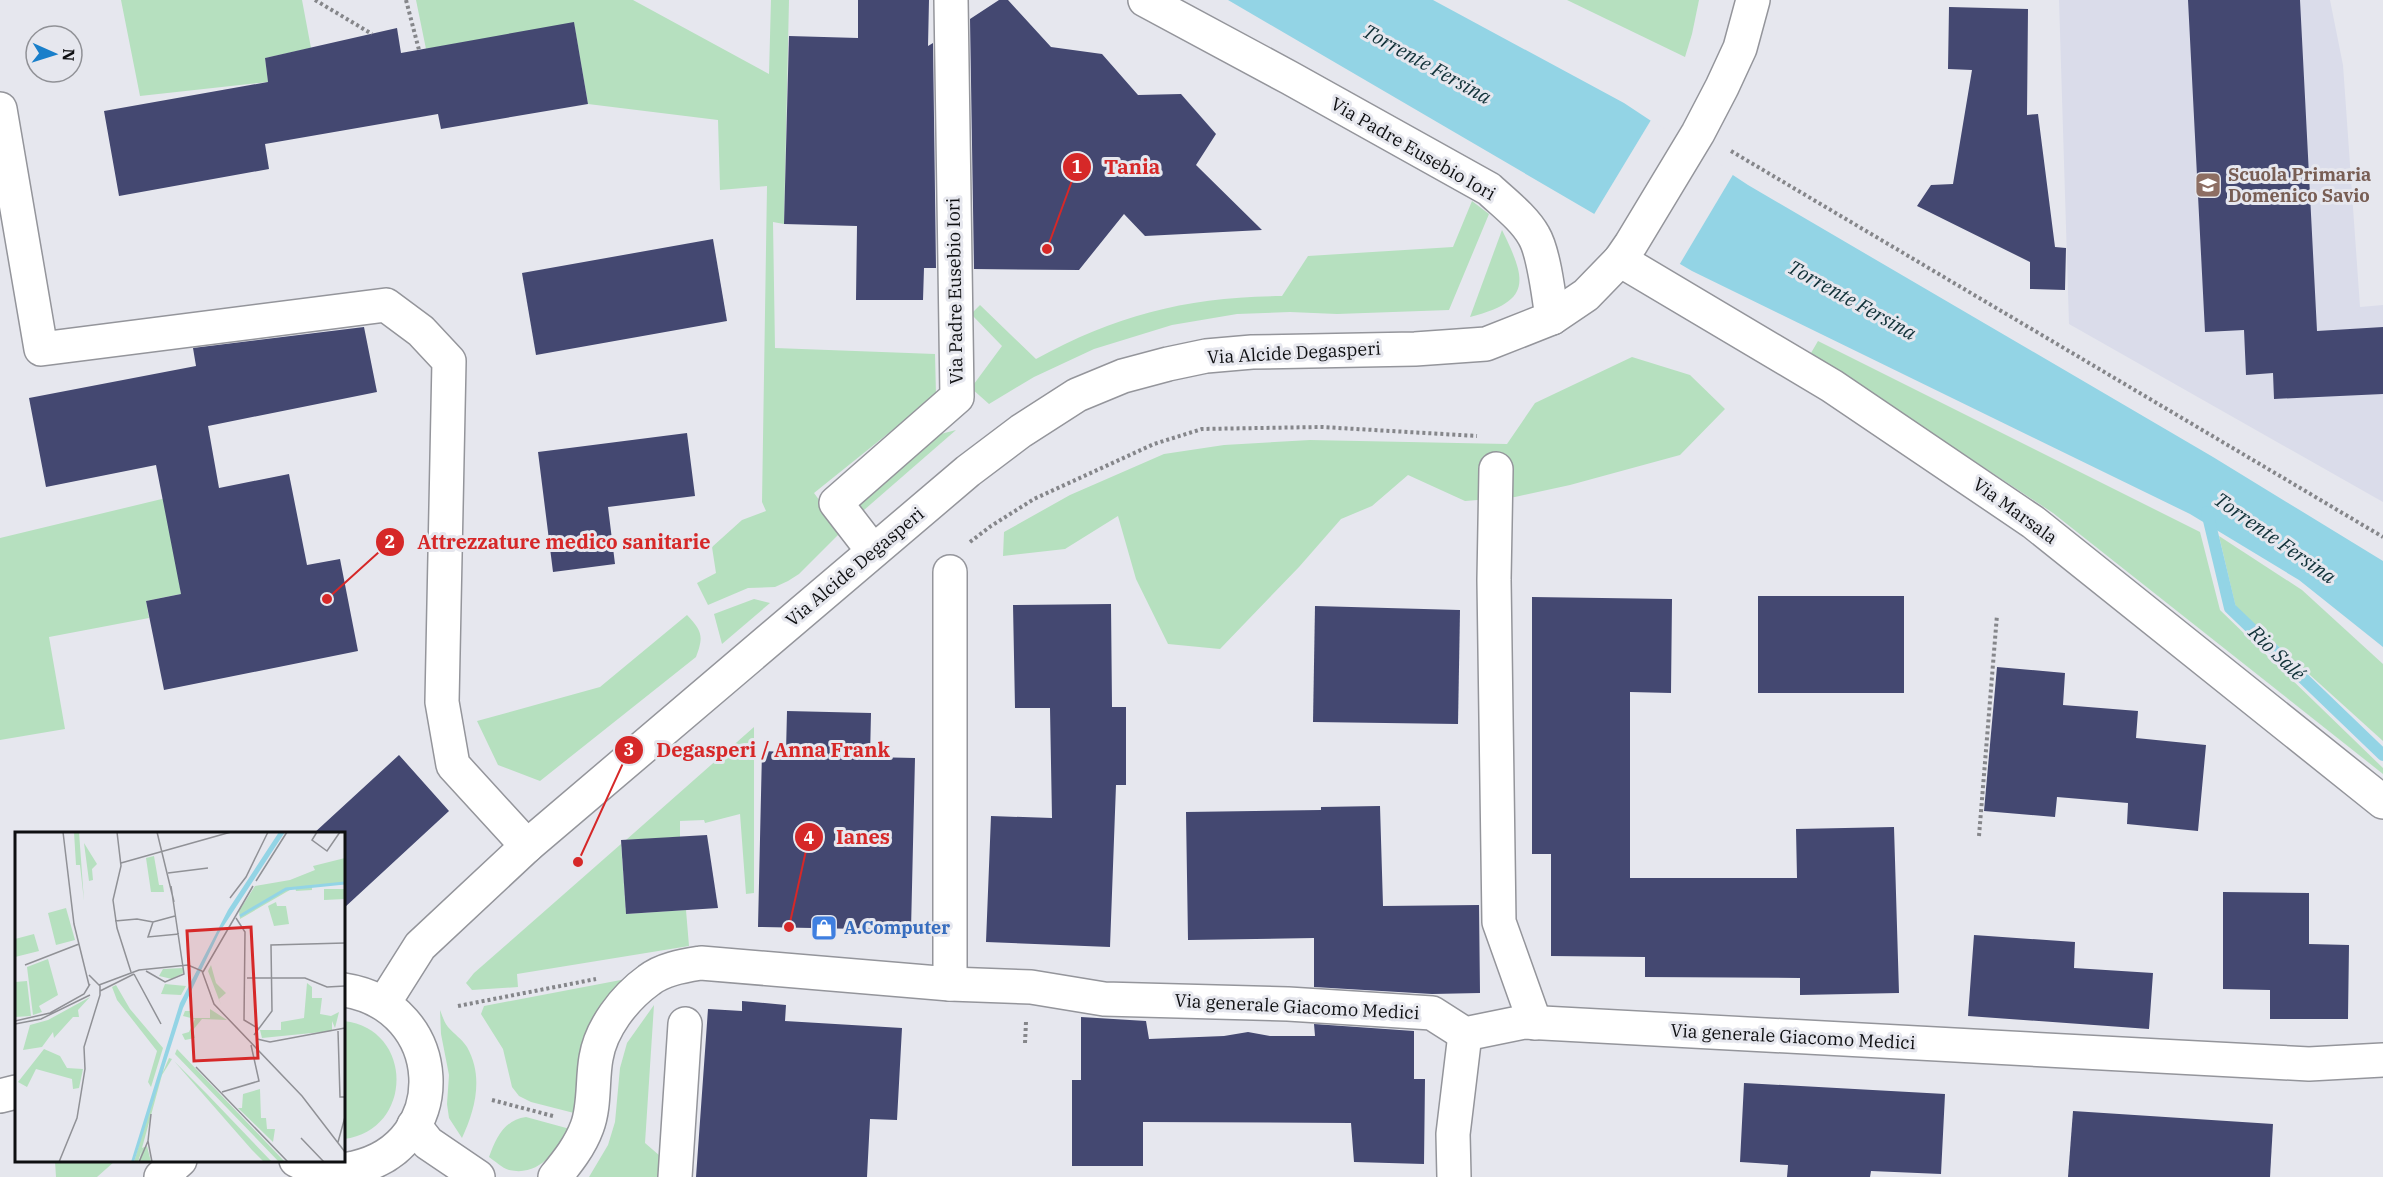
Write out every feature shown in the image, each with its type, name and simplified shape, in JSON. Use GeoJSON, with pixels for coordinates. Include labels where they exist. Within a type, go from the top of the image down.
{"type":"FeatureCollection","features":[{"type":"Feature","properties":{"kind":"street","name":"Via Padre Eusebio Iori"},"geometry":{"type":"LineString","coordinates":[[873,551],[836,503],[957,398],[951,0]]}},
{"type":"Feature","properties":{"kind":"street","name":"Via Padre Eusebio Iori"},"geometry":{"type":"LineString","coordinates":[[1145,0],[1489,189],[1535,236],[1546,278],[1552,318]]}},
{"type":"Feature","properties":{"kind":"street","name":"Via Alcide Degasperi"},"geometry":{"type":"LineString","coordinates":[[384,1004],[420,946],[527,846],[968,471],[1021,431],[1077,395],[1123,376],[1206,356],[1252,351],[1415,349],[1486,344],[1552,318],[1586,295],[1625,252],[1691,144],[1740,48],[1753,0]]}},
{"type":"Feature","properties":{"kind":"street"},"geometry":{"type":"LineString","coordinates":[[0,109],[41,350],[386,305],[421,331],[449,361],[442,702],[453,765],[527,846]]}},
{"type":"Feature","properties":{"kind":"street","name":"Via Marsala"},"geometry":{"type":"LineString","coordinates":[[1625,252],[1832,386],[2033,522],[2383,802]]}},
{"type":"Feature","properties":{"kind":"street"},"geometry":{"type":"LineString","coordinates":[[1496,468],[1494,580],[1499,922],[1536,1023]]}},
{"type":"Feature","properties":{"kind":"street"},"geometry":{"type":"LineString","coordinates":[[950,572],[950,984]]}},
{"type":"Feature","properties":{"kind":"street","name":"Via generale Giacomo Medici"},"geometry":{"type":"LineString","coordinates":[[555,1177],[573,1155],[588,1125],[596,1056],[610,1021],[630,997],[650,979],[677,967],[701,963],[950,984],[1031,987],[1104,999],[1288,1004],[1432,1013],[1465,1034],[1524,1022],[2308,1064],[2383,1060]]}},
{"type":"Feature","properties":{"kind":"street"},"geometry":{"type":"LineString","coordinates":[[299,1162],[336,1174],[363,1166],[398,1145],[414,1125],[423,1101],[425,1064],[411,1029],[403,1019],[384,1004],[358,992],[345,990]]}},
{"type":"Feature","properties":{"kind":"street"},"geometry":{"type":"LineString","coordinates":[[675,1177],[685,1024]]}},
{"type":"Feature","properties":{"kind":"street"},"geometry":{"type":"LineString","coordinates":[[1454,1177],[1454,1134],[1465,1034]]}},
{"type":"Feature","properties":{"kind":"street"},"geometry":{"type":"LineString","coordinates":[[0,1096],[15,1092]]}},
{"type":"Feature","properties":{"kind":"street"},"geometry":{"type":"LineString","coordinates":[[414,1125],[428,1143],[478,1177]]}},
{"type":"Feature","properties":{"kind":"street"},"geometry":{"type":"LineString","coordinates":[[161,1177],[179,1162]]}},
{"type":"Feature","properties":{"kind":"path"},"geometry":{"type":"LineString","coordinates":[[315,0],[372,34]]}},
{"type":"Feature","properties":{"kind":"path"},"geometry":{"type":"LineString","coordinates":[[406,0],[419,50]]}},
{"type":"Feature","properties":{"kind":"path"},"geometry":{"type":"LineString","coordinates":[[1731,151],[2383,537]]}},
{"type":"Feature","properties":{"kind":"path"},"geometry":{"type":"LineString","coordinates":[[968,543],[1034,499],[1154,444],[1202,429],[1322,427],[1491,437],[1496,468]]}},
{"type":"Feature","properties":{"kind":"path"},"geometry":{"type":"LineString","coordinates":[[1979,836],[1997,615]]}},
{"type":"Feature","properties":{"kind":"path"},"geometry":{"type":"LineString","coordinates":[[458,1006],[598,979]]}},
{"type":"Feature","properties":{"kind":"path"},"geometry":{"type":"LineString","coordinates":[[492,1100],[564,1119]]}},
{"type":"Feature","properties":{"kind":"shaded area","name":"Scuola Primaria Domenico Savio"},"geometry":{"type":"Polygon","coordinates":[[[2059,0],[2330,0],[2343,65],[2360,307],[2383,305],[2383,502],[2069,324],[2059,0]]]}},
{"type":"Feature","properties":{"kind":"green space"},"geometry":{"type":"Polygon","coordinates":[[[121,0],[302,0],[311,48],[265,58],[268,82],[140,96],[121,0]]]}},
{"type":"Feature","properties":{"kind":"green space"},"geometry":{"type":"Polygon","coordinates":[[[416,0],[633,0],[769,74],[771,0],[789,0],[784,224],[773,222],[775,348],[935,354],[936,395],[814,493],[842,531],[799,574],[775,587],[748,588],[708,605],[697,583],[716,573],[712,547],[742,520],[766,511],[762,502],[767,186],[720,190],[718,120],[588,104],[574,23],[426,49],[416,0]]]}},
{"type":"Feature","properties":{"kind":"green space"},"geometry":{"type":"Polygon","coordinates":[[[1567,0],[1699,0],[1685,57],[1567,0]]]}},
{"type":"Feature","properties":{"kind":"green space"},"geometry":{"type":"Polygon","coordinates":[[[1472,201],[1489,214],[1449,310],[1337,314],[1290,312],[1237,314],[1172,325],[1094,349],[1034,377],[989,404],[971,388],[1002,346],[971,314],[980,305],[1036,359],[1096,330],[1154,311],[1215,300],[1282,296],[1308,256],[1453,247],[1472,201]]]}},
{"type":"Feature","properties":{"kind":"green space"},"geometry":{"type":"Polygon","coordinates":[[[1502,230],[1516,263],[1519,287],[1514,296],[1505,304],[1470,317],[1502,230]]]}},
{"type":"Feature","properties":{"kind":"green space"},"geometry":{"type":"Polygon","coordinates":[[[1818,341],[2200,532],[2220,610],[2383,768],[2383,774],[2053,513],[1811,353],[1818,341]]]}},
{"type":"Feature","properties":{"kind":"green space"},"geometry":{"type":"Polygon","coordinates":[[[1632,357],[1690,375],[1725,409],[1680,455],[1570,485],[1515,497],[1465,501],[1408,475],[1372,506],[1341,519],[1299,567],[1220,649],[1168,644],[1136,579],[1118,516],[1065,549],[1003,556],[1004,532],[1070,495],[1164,454],[1224,445],[1310,440],[1507,444],[1535,403],[1632,357]]]}},
{"type":"Feature","properties":{"kind":"green space"},"geometry":{"type":"Polygon","coordinates":[[[956,430],[856,517],[848,507],[933,436],[956,430]]]}},
{"type":"Feature","properties":{"kind":"green space"},"geometry":{"type":"Polygon","coordinates":[[[166,498],[181,594],[146,601],[149,618],[49,637],[65,729],[0,740],[0,538],[166,498]]]}},
{"type":"Feature","properties":{"kind":"green space"},"geometry":{"type":"Polygon","coordinates":[[[2219,536],[2302,590],[2383,664],[2383,741],[2236,608],[2219,536]]]}},
{"type":"Feature","properties":{"kind":"green space"},"geometry":{"type":"Polygon","coordinates":[[[754,599],[770,603],[722,644],[714,614],[754,599]]]}},
{"type":"Feature","properties":{"kind":"green space"},"geometry":{"type":"Polygon","coordinates":[[[687,615],[700,634],[701,639],[696,657],[540,781],[498,765],[477,721],[600,687],[687,615]]]}},
{"type":"Feature","properties":{"kind":"green space"},"geometry":{"type":"Polygon","coordinates":[[[754,727],[754,893],[746,894],[740,814],[705,823],[704,820],[680,821],[680,837],[626,840],[754,727]]]}},
{"type":"Feature","properties":{"kind":"green space"},"geometry":{"type":"Polygon","coordinates":[[[621,844],[626,914],[686,910],[689,946],[517,974],[518,987],[472,990],[466,983],[474,973],[621,844]]]}},
{"type":"Feature","properties":{"kind":"green space"},"geometry":{"type":"Polygon","coordinates":[[[626,979],[574,1113],[531,1102],[519,1096],[512,1087],[503,1049],[481,1014],[484,1006],[626,979]]]}},
{"type":"Feature","properties":{"kind":"green space"},"geometry":{"type":"Polygon","coordinates":[[[654,1005],[645,1143],[660,1156],[659,1177],[589,1177],[608,1145],[615,1122],[620,1068],[627,1043],[654,1005]]]}},
{"type":"Feature","properties":{"kind":"green space"},"geometry":{"type":"Polygon","coordinates":[[[440,1010],[448,1027],[467,1047],[475,1070],[474,1105],[462,1138],[449,1118],[447,1104],[449,1075],[441,1034],[440,1010]]]}},
{"type":"Feature","properties":{"kind":"green space"},"geometry":{"type":"Polygon","coordinates":[[[345,1021],[367,1028],[383,1042],[393,1059],[396,1080],[393,1100],[383,1118],[367,1132],[345,1139],[345,1021]]]}},
{"type":"Feature","properties":{"kind":"green space"},"geometry":{"type":"Polygon","coordinates":[[[526,1117],[570,1129],[553,1153],[538,1166],[530,1170],[509,1170],[489,1157],[506,1126],[526,1117]]]}},
{"type":"Feature","properties":{"kind":"green space"},"geometry":{"type":"Polygon","coordinates":[[[55,1162],[114,1162],[97,1177],[56,1177],[55,1162]]]}},
{"type":"Feature","properties":{"kind":"water","name":"Torrente Fersina"},"geometry":{"type":"Polygon","coordinates":[[[1228,0],[1433,0],[1624,103],[1748,185],[2213,457],[2383,561],[2383,647],[2299,580],[2190,514],[1692,271],[1228,0]]]}},
{"type":"Feature","properties":{"kind":"pier"},"geometry":{"type":"Polygon","coordinates":[[[1651,120],[1734,173],[1678,267],[1593,216],[1651,120]]]}},
{"type":"Feature","properties":{"kind":"building"},"geometry":{"type":"Polygon","coordinates":[[[858,0],[929,0],[928,46],[933,43],[936,268],[924,268],[923,300],[856,300],[857,226],[784,224],[789,36],[858,38],[858,0]]]}},
{"type":"Feature","properties":{"kind":"building"},"geometry":{"type":"Polygon","coordinates":[[[999,0],[1008,0],[1051,47],[1102,54],[1138,95],[1181,94],[1216,134],[1196,165],[1262,230],[1145,236],[1124,214],[1079,270],[974,269],[970,19],[999,0]]]}},
{"type":"Feature","properties":{"kind":"building"},"geometry":{"type":"Polygon","coordinates":[[[2188,0],[2300,0],[2317,331],[2383,327],[2383,394],[2274,399],[2273,373],[2246,375],[2244,330],[2205,332],[2188,0]]]}},
{"type":"Feature","properties":{"kind":"building"},"geometry":{"type":"Polygon","coordinates":[[[1949,7],[2028,9],[2027,115],[2038,114],[2055,247],[2066,248],[2065,290],[2030,289],[2030,262],[1917,206],[1931,185],[1953,184],[1972,70],[1948,69],[1949,7]]]}},
{"type":"Feature","properties":{"kind":"building"},"geometry":{"type":"Polygon","coordinates":[[[574,22],[588,104],[441,129],[438,114],[265,144],[269,169],[119,196],[104,111],[268,82],[265,58],[397,28],[401,53],[574,22]]]}},
{"type":"Feature","properties":{"kind":"building"},"geometry":{"type":"Polygon","coordinates":[[[713,239],[727,321],[536,355],[522,273],[713,239]]]}},
{"type":"Feature","properties":{"kind":"building"},"geometry":{"type":"Polygon","coordinates":[[[364,327],[377,392],[208,426],[219,488],[289,474],[307,565],[340,559],[358,651],[164,690],[146,601],[181,594],[156,465],[46,487],[29,398],[196,366],[193,348],[364,327]]]}},
{"type":"Feature","properties":{"kind":"building"},"geometry":{"type":"Polygon","coordinates":[[[687,433],[695,496],[608,507],[615,564],[553,572],[538,452],[687,433]]]}},
{"type":"Feature","properties":{"kind":"building"},"geometry":{"type":"Polygon","coordinates":[[[1758,596],[1904,596],[1904,693],[1758,693],[1758,596]]]}},
{"type":"Feature","properties":{"kind":"building"},"geometry":{"type":"Polygon","coordinates":[[[1532,597],[1672,599],[1671,693],[1630,692],[1630,878],[1797,878],[1796,829],[1894,827],[1899,993],[1800,995],[1800,978],[1645,977],[1645,957],[1551,956],[1551,854],[1532,854],[1532,597]]]}},
{"type":"Feature","properties":{"kind":"building"},"geometry":{"type":"Polygon","coordinates":[[[1111,604],[1112,707],[1126,707],[1126,785],[1116,785],[1110,947],[986,942],[991,816],[1052,818],[1050,708],[1015,708],[1013,605],[1111,604]]]}},
{"type":"Feature","properties":{"kind":"building"},"geometry":{"type":"Polygon","coordinates":[[[1315,606],[1460,610],[1458,724],[1313,722],[1315,606]]]}},
{"type":"Feature","properties":{"kind":"building"},"geometry":{"type":"Polygon","coordinates":[[[1997,667],[2065,673],[2063,705],[2138,711],[2136,738],[2206,745],[2198,831],[2127,824],[2128,803],[2057,797],[2055,817],[1984,811],[1997,667]]]}},
{"type":"Feature","properties":{"kind":"building"},"geometry":{"type":"Polygon","coordinates":[[[787,711],[871,713],[870,757],[915,758],[911,930],[758,927],[762,751],[786,752],[787,711]]]}},
{"type":"Feature","properties":{"kind":"building"},"geometry":{"type":"Polygon","coordinates":[[[399,755],[449,811],[345,907],[345,832],[315,832],[399,755]]]}},
{"type":"Feature","properties":{"kind":"building"},"geometry":{"type":"Polygon","coordinates":[[[1380,806],[1383,906],[1479,905],[1480,993],[1432,994],[1314,987],[1314,938],[1188,940],[1186,812],[1321,810],[1321,807],[1380,806]]]}},
{"type":"Feature","properties":{"kind":"building"},"geometry":{"type":"Polygon","coordinates":[[[707,835],[718,908],[626,914],[621,840],[707,835]]]}},
{"type":"Feature","properties":{"kind":"building"},"geometry":{"type":"Polygon","coordinates":[[[2223,892],[2309,893],[2309,944],[2349,945],[2348,1019],[2270,1019],[2270,990],[2223,989],[2223,892]]]}},
{"type":"Feature","properties":{"kind":"building"},"geometry":{"type":"Polygon","coordinates":[[[1974,935],[2075,942],[2074,968],[2153,973],[2149,1029],[1968,1016],[1974,935]]]}},
{"type":"Feature","properties":{"kind":"building"},"geometry":{"type":"Polygon","coordinates":[[[742,1001],[786,1005],[785,1021],[902,1028],[897,1120],[870,1119],[867,1177],[696,1177],[708,1009],[742,1011],[742,1001]]]}},
{"type":"Feature","properties":{"kind":"building"},"geometry":{"type":"Polygon","coordinates":[[[1081,1017],[1146,1021],[1149,1039],[1224,1036],[1248,1032],[1270,1036],[1315,1036],[1314,1024],[1414,1031],[1414,1079],[1425,1079],[1424,1164],[1354,1162],[1351,1123],[1143,1122],[1143,1166],[1072,1166],[1072,1080],[1081,1080],[1081,1017]]]}},
{"type":"Feature","properties":{"kind":"building"},"geometry":{"type":"Polygon","coordinates":[[[1744,1083],[1945,1094],[1941,1174],[1871,1171],[1870,1177],[1787,1177],[1788,1165],[1740,1162],[1744,1083]]]}},
{"type":"Feature","properties":{"kind":"building"},"geometry":{"type":"Polygon","coordinates":[[[2073,1111],[2273,1124],[2270,1177],[2068,1177],[2073,1111]]]}},
{"type":"Feature","properties":{"kind":"waterway","name":"Rio Salé"},"geometry":{"type":"LineString","coordinates":[[2207,512],[2230,608],[2383,755]]}},
{"type":"Feature","properties":{"kind":"place","name":"Scuola Primaria Domenico Savio"},"geometry":{"type":"Point","coordinates":[2208,185]}},
{"type":"Feature","properties":{"kind":"place","name":"Tania"},"geometry":{"type":"Point","coordinates":[1047,249]}},
{"type":"Feature","properties":{"kind":"place","name":"Attrezzature medico sanitarie"},"geometry":{"type":"Point","coordinates":[327,599]}},
{"type":"Feature","properties":{"kind":"place","name":"Degasperi / Anna Frank"},"geometry":{"type":"Point","coordinates":[578,862]}},
{"type":"Feature","properties":{"kind":"place","name":"Ianes"},"geometry":{"type":"Point","coordinates":[789,927]}},
{"type":"Feature","properties":{"kind":"place","name":"A.Computer"},"geometry":{"type":"Point","coordinates":[824,928]}}]}
